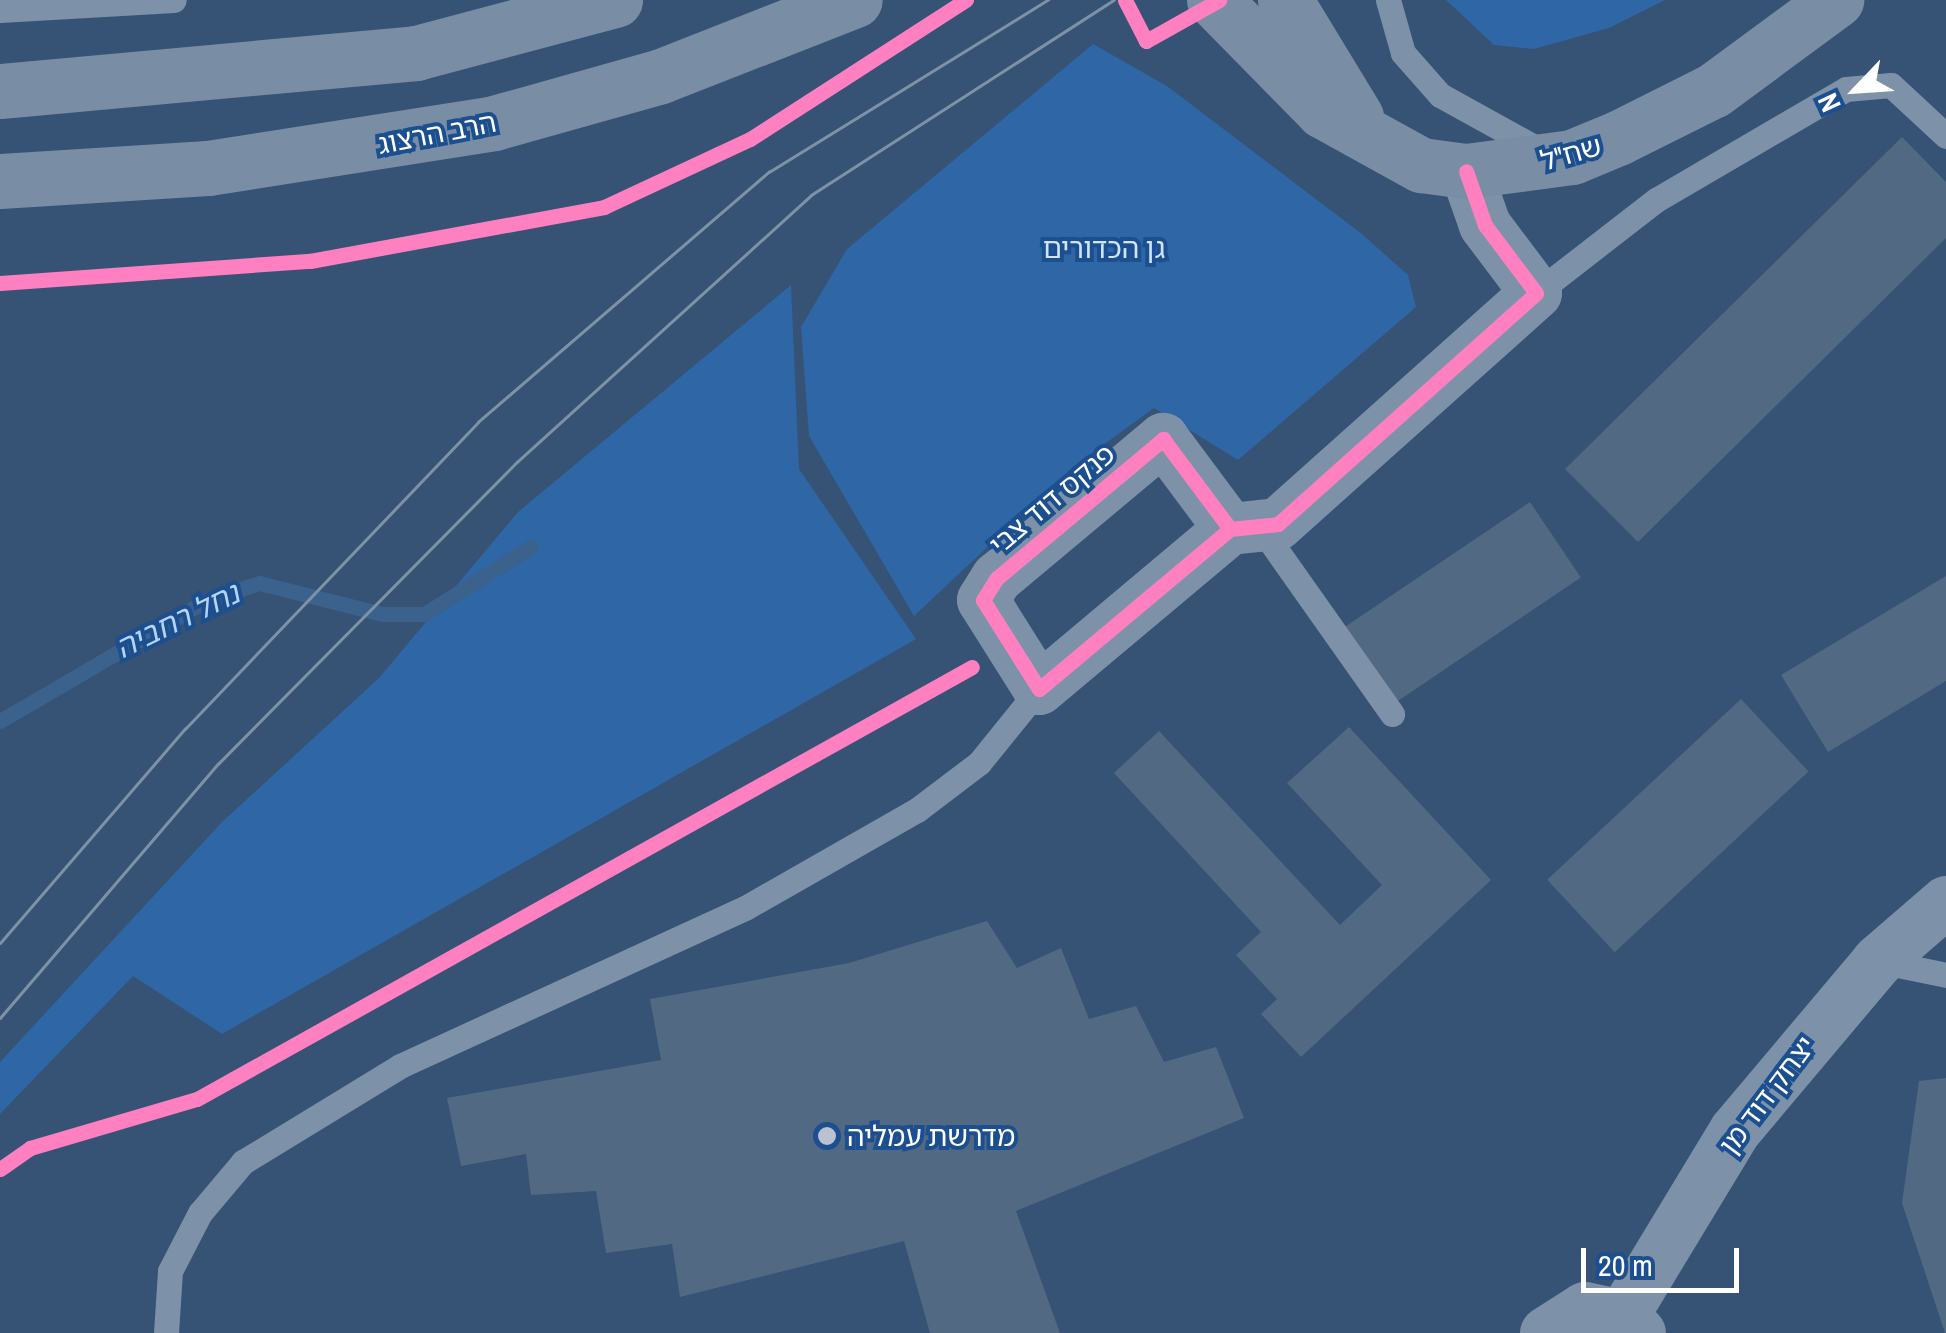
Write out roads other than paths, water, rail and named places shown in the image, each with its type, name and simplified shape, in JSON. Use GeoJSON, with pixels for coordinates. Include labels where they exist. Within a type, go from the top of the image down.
{"type":"FeatureCollection","features":[{"type":"Feature","properties":{"kind":"main road"},"geometry":{"type":"LineString","coordinates":[[0,91],[416,53],[615,0]]}},
{"type":"Feature","properties":{"kind":"main road","name":"הרב הרצוג"},"geometry":{"type":"LineString","coordinates":[[0,181],[208,168],[478,126],[661,76],[855,0]]}},
{"type":"Feature","properties":{"kind":"main road","name":"שח\"ל"},"geometry":{"type":"LineString","coordinates":[[1214,0],[1278,70],[1374,144],[1420,165],[1466,171],[1572,156],[1664,117],[1752,64],[1836,0]]}},
{"type":"Feature","properties":{"kind":"main road"},"geometry":{"type":"LineString","coordinates":[[1285,0],[1374,144]]}},
{"type":"Feature","properties":{"kind":"main road","name":"שח\"ל"},"geometry":{"type":"LineString","coordinates":[[1752,64],[1794,0]]}},
{"type":"Feature","properties":{"kind":"street"},"geometry":{"type":"LineString","coordinates":[[1039,689],[1247,530],[1536,293],[1485,225],[1466,171]]}},
{"type":"Feature","properties":{"kind":"street","name":"פנקס דוד צבי"},"geometry":{"type":"LineString","coordinates":[[1039,689],[988,614],[983,600],[996,578],[1163,439],[1247,530]]}},
{"type":"Feature","properties":{"kind":"street","name":"יצחק דוד מן"},"geometry":{"type":"LineString","coordinates":[[1631,1324],[1735,1131],[1878,962],[1946,902]]}},
{"type":"Feature","properties":{"kind":"street"},"geometry":{"type":"LineString","coordinates":[[1546,1333],[1585,1308],[1631,1324]]}},
{"type":"Feature","properties":{"kind":"lane"},"geometry":{"type":"LineString","coordinates":[[0,10],[174,0]]}},
{"type":"Feature","properties":{"kind":"lane"},"geometry":{"type":"LineString","coordinates":[[1388,0],[1403,53],[1440,94],[1518,143],[1572,156]]}},
{"type":"Feature","properties":{"kind":"lane"},"geometry":{"type":"LineString","coordinates":[[1536,293],[1656,200],[1846,89],[1890,85],[1946,136]]}},
{"type":"Feature","properties":{"kind":"lane"},"geometry":{"type":"LineString","coordinates":[[1247,530],[1392,714]]}},
{"type":"Feature","properties":{"kind":"lane"},"geometry":{"type":"LineString","coordinates":[[166,1333],[170,1271],[200,1212],[242,1162],[400,1066],[744,908],[917,810],[979,763],[1039,689]]}},
{"type":"Feature","properties":{"kind":"lane"},"geometry":{"type":"LineString","coordinates":[[1878,962],[1946,975]]}},
{"type":"Feature","properties":{"kind":"waterway","name":"נחל רחביה"},"geometry":{"type":"LineString","coordinates":[[0,721],[207,600],[259,583],[382,614],[424,614],[531,547]]}},
{"type":"Feature","properties":{"kind":"tram line"},"geometry":{"type":"LineString","coordinates":[[0,943],[185,729],[478,422],[769,172],[1048,0]]}},
{"type":"Feature","properties":{"kind":"tram line"},"geometry":{"type":"LineString","coordinates":[[0,1018],[218,764],[517,462],[811,195],[1114,0]]}},
{"type":"Feature","properties":{"kind":"place","name":"מדרשת עמליה"},"geometry":{"type":"Point","coordinates":[827,1136]}},
{"type":"Feature","properties":{"kind":"park label","name":"גן הכדורים"},"geometry":{"type":"Point","coordinates":[1104,248]}}]}
